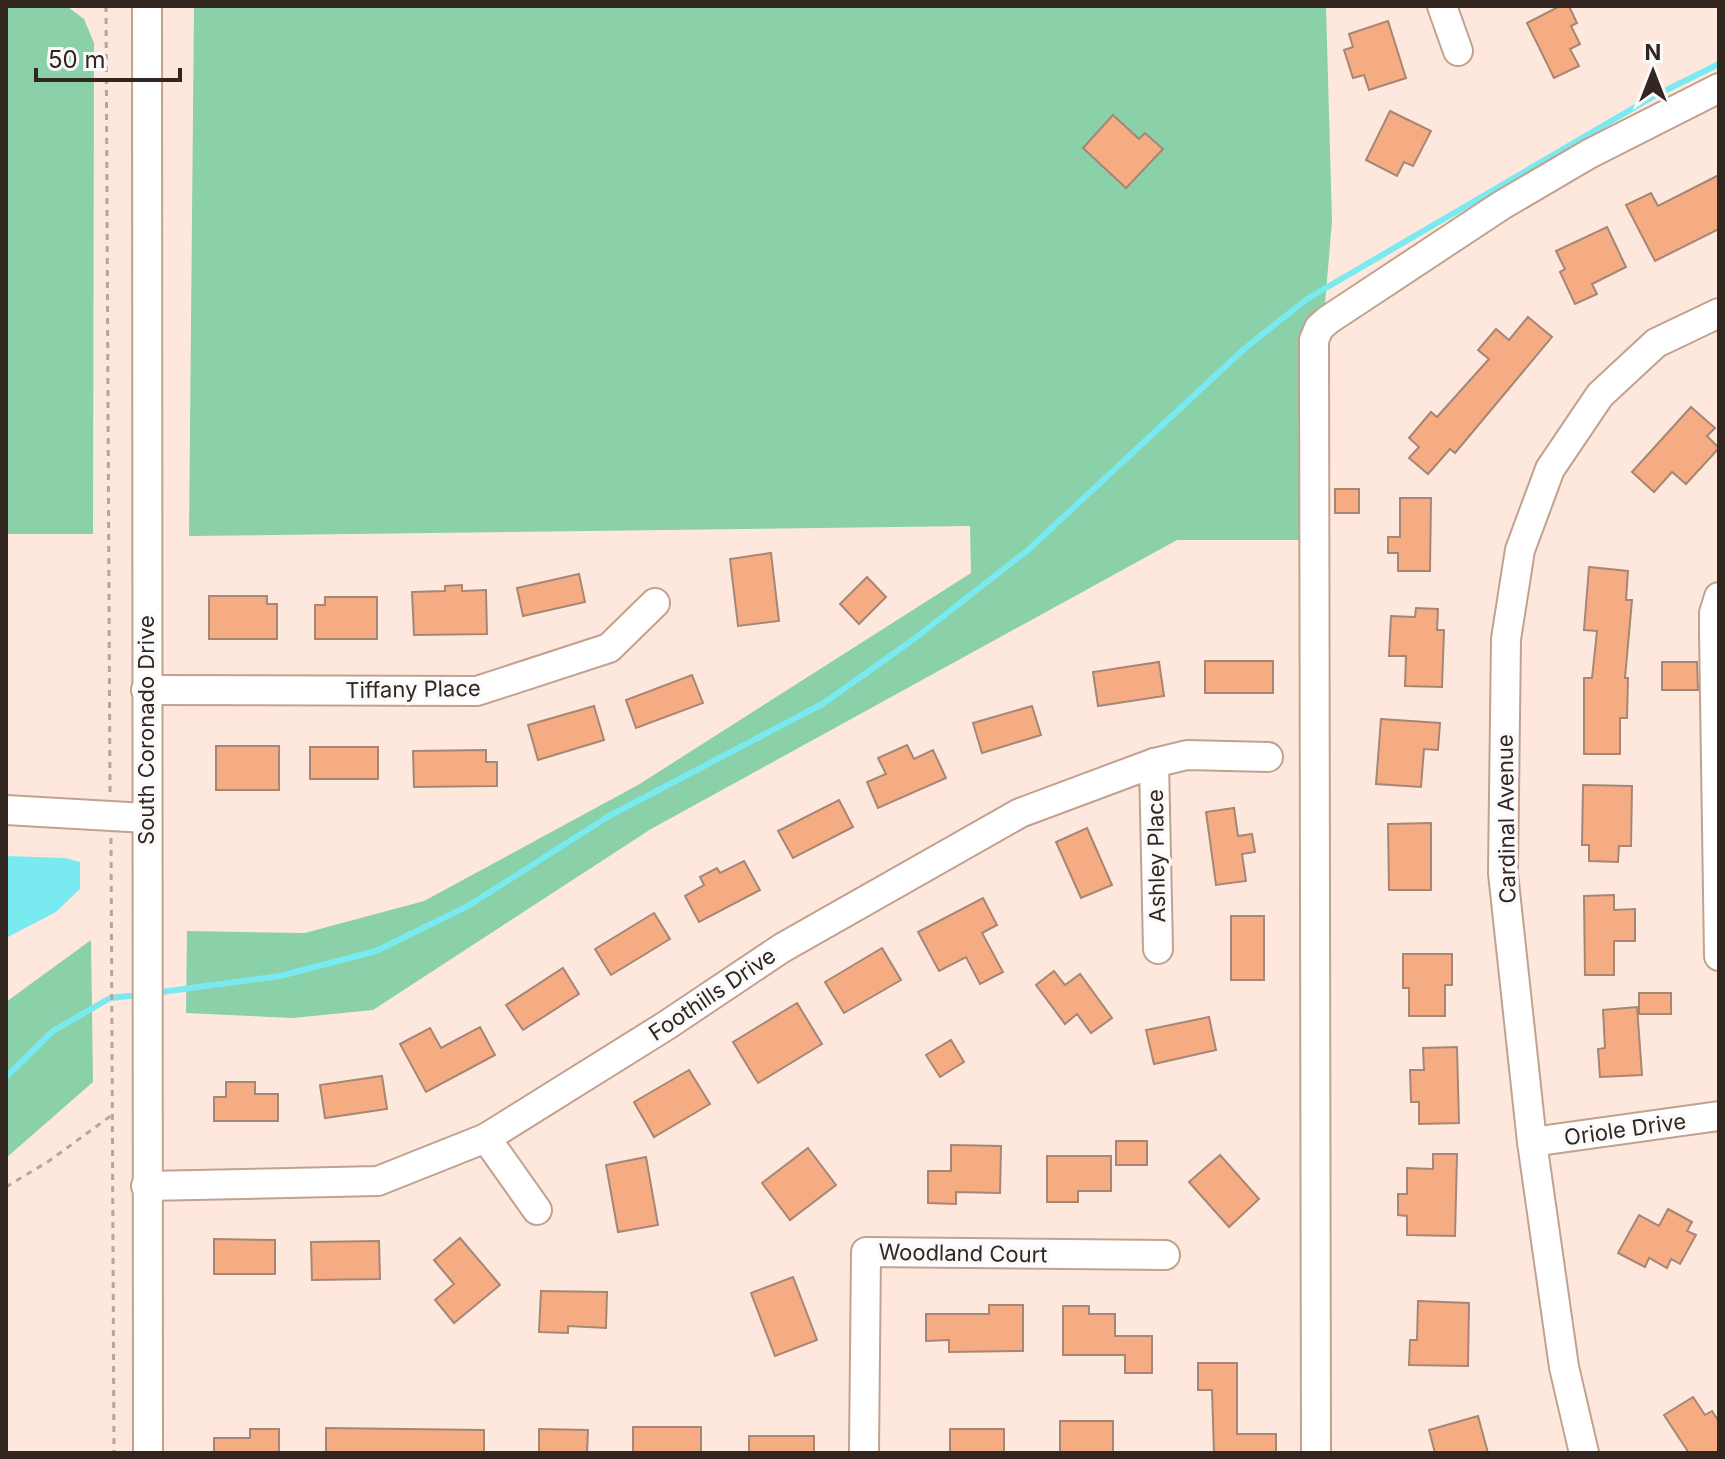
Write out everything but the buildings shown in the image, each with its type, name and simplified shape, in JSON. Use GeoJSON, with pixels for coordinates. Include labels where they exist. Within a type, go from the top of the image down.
{"type":"FeatureCollection","features":[{"type":"Feature","properties":{"kind":"street","name":"South Coronado Drive"},"geometry":{"type":"LineString","coordinates":[[147,6],[148,1453]]}},
{"type":"Feature","properties":{"kind":"street"},"geometry":{"type":"LineString","coordinates":[[1442,6],[1458,51]]}},
{"type":"Feature","properties":{"kind":"street"},"geometry":{"type":"LineString","coordinates":[[1316,1453],[1314,340],[1319,328],[1328,320],[1502,205],[1589,154],[1719,88]]}},
{"type":"Feature","properties":{"kind":"street","name":"Cardinal Avenue"},"geometry":{"type":"LineString","coordinates":[[1584,1453],[1564,1367],[1532,1142],[1503,873],[1506,639],[1520,550],[1550,469],[1600,395],[1656,343],[1719,313]]}},
{"type":"Feature","properties":{"kind":"street"},"geometry":{"type":"LineString","coordinates":[[1719,597],[1714,613],[1719,956]]}},
{"type":"Feature","properties":{"kind":"street","name":"Tiffany Place"},"geometry":{"type":"LineString","coordinates":[[146,690],[477,691],[609,648],[655,603]]}},
{"type":"Feature","properties":{"kind":"street","name":"Foothills Drive"},"geometry":{"type":"LineString","coordinates":[[146,1186],[378,1181],[486,1138],[667,1025],[782,948],[1020,813],[1154,763],[1187,755],[1268,757]]}},
{"type":"Feature","properties":{"kind":"street","name":"Ashley Place"},"geometry":{"type":"LineString","coordinates":[[1154,763],[1158,949]]}},
{"type":"Feature","properties":{"kind":"street"},"geometry":{"type":"LineString","coordinates":[[6,810],[146,818]]}},
{"type":"Feature","properties":{"kind":"street","name":"Oriole Drive"},"geometry":{"type":"LineString","coordinates":[[1532,1142],[1719,1116]]}},
{"type":"Feature","properties":{"kind":"street"},"geometry":{"type":"LineString","coordinates":[[486,1138],[537,1210]]}},
{"type":"Feature","properties":{"kind":"street","name":"Woodland Court"},"geometry":{"type":"LineString","coordinates":[[864,1453],[866,1252],[1165,1255]]}},
{"type":"Feature","properties":{"kind":"path"},"geometry":{"type":"LineString","coordinates":[[106,6],[114,1453]]}},
{"type":"Feature","properties":{"kind":"path"},"geometry":{"type":"LineString","coordinates":[[6,1187],[49,1161],[112,1115]]}},
{"type":"Feature","properties":{"kind":"green space"},"geometry":{"type":"Polygon","coordinates":[[[194,6],[1326,6],[1332,221],[1305,540],[1177,540],[651,829],[373,1010],[293,1018],[186,1013],[187,931],[305,933],[424,901],[638,785],[971,573],[970,526],[189,536],[194,6]]]}},
{"type":"Feature","properties":{"kind":"green space"},"geometry":{"type":"Polygon","coordinates":[[[6,7],[68,7],[84,19],[94,43],[93,534],[6,534],[6,7]]]}},
{"type":"Feature","properties":{"kind":"green space"},"geometry":{"type":"Polygon","coordinates":[[[91,940],[93,1082],[6,1158],[6,1002],[91,940]]]}},
{"type":"Feature","properties":{"kind":"water"},"geometry":{"type":"Polygon","coordinates":[[[6,856],[65,858],[80,862],[80,889],[56,912],[6,938],[6,856]]]}},
{"type":"Feature","properties":{"kind":"waterway"},"geometry":{"type":"LineString","coordinates":[[154,993],[280,976],[376,951],[468,906],[609,816],[824,703],[914,639],[1028,550],[1244,349],[1307,299],[1654,96],[1719,64]]}},
{"type":"Feature","properties":{"kind":"waterway"},"geometry":{"type":"LineString","coordinates":[[6,1077],[53,1031],[110,998],[139,995]]}}]}
